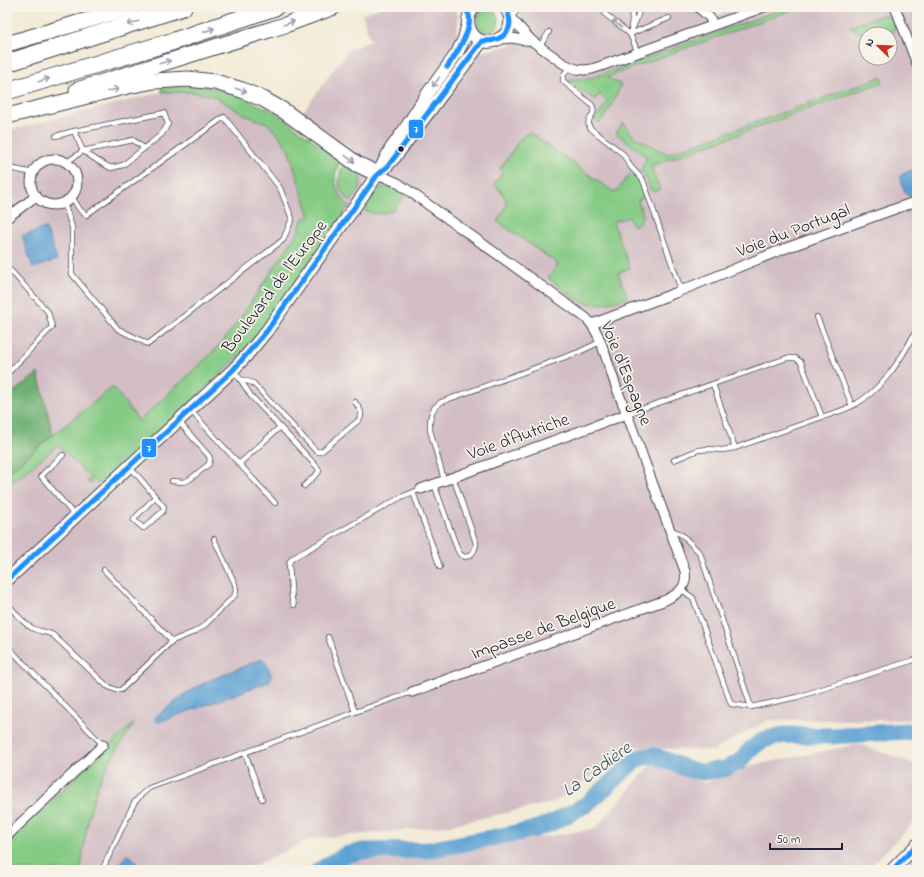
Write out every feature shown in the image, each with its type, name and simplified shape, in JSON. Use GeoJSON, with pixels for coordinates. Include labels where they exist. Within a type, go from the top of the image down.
{"type":"FeatureCollection","features":[{"type":"Feature","properties":{"kind":"highway"},"geometry":{"type":"LineString","coordinates":[[7,63],[183,7]]}},
{"type":"Feature","properties":{"kind":"highway"},"geometry":{"type":"LineString","coordinates":[[7,91],[174,41],[275,7]]}},
{"type":"Feature","properties":{"kind":"main road"},"geometry":{"type":"LineString","coordinates":[[7,42],[100,7]]}},
{"type":"Feature","properties":{"kind":"main road"},"geometry":{"type":"LineString","coordinates":[[7,42],[132,7]]}},
{"type":"Feature","properties":{"kind":"main road"},"geometry":{"type":"LineString","coordinates":[[7,111],[278,27],[334,7]]}},
{"type":"Feature","properties":{"kind":"main road"},"geometry":{"type":"LineString","coordinates":[[7,116],[154,81],[188,79],[215,82],[242,90],[263,99],[284,111],[356,164],[378,174]]}},
{"type":"Feature","properties":{"kind":"street"},"geometry":{"type":"LineString","coordinates":[[698,7],[710,18],[713,25]]}},
{"type":"Feature","properties":{"kind":"street"},"geometry":{"type":"LineString","coordinates":[[508,12],[532,41],[569,67],[584,70],[592,69],[638,53],[764,7]]}},
{"type":"Feature","properties":{"kind":"street"},"geometry":{"type":"LineString","coordinates":[[895,7],[917,64]]}},
{"type":"Feature","properties":{"kind":"street"},"geometry":{"type":"LineString","coordinates":[[501,39],[509,29],[510,23],[508,12]]}},
{"type":"Feature","properties":{"kind":"street"},"geometry":{"type":"LineString","coordinates":[[469,13],[470,29],[477,38],[482,41],[489,42],[511,38],[532,41]]}},
{"type":"Feature","properties":{"kind":"street","name":"Boulevard de l'Europe"},"geometry":{"type":"LineString","coordinates":[[8,576],[190,410],[236,374],[250,352],[266,332],[378,174],[390,150],[457,53],[464,39],[469,13]]}},
{"type":"Feature","properties":{"kind":"street"},"geometry":{"type":"LineString","coordinates":[[378,174],[388,166],[482,41]]}},
{"type":"Feature","properties":{"kind":"street"},"geometry":{"type":"LineString","coordinates":[[55,158],[67,162],[76,173],[78,181],[72,196],[64,203],[56,205],[41,201],[36,196],[32,188],[31,181],[37,166],[47,159],[55,158]]}},
{"type":"Feature","properties":{"kind":"street","name":"Voie d'Espagne"},"geometry":{"type":"LineString","coordinates":[[378,174],[398,183],[410,191],[580,313],[592,324],[685,571],[685,580],[682,589]]}},
{"type":"Feature","properties":{"kind":"street"},"geometry":{"type":"LineString","coordinates":[[7,218],[36,196]]}},
{"type":"Feature","properties":{"kind":"street","name":"Voie du Portugal"},"geometry":{"type":"LineString","coordinates":[[592,324],[781,250],[917,201]]}},
{"type":"Feature","properties":{"kind":"street","name":"Voie d'Autriche"},"geometry":{"type":"LineString","coordinates":[[417,490],[627,414]]}},
{"type":"Feature","properties":{"kind":"street","name":"Impasse de Belgique"},"geometry":{"type":"LineString","coordinates":[[412,692],[663,601],[682,589]]}},
{"type":"Feature","properties":{"kind":"street"},"geometry":{"type":"LineString","coordinates":[[7,836],[103,745]]}},
{"type":"Feature","properties":{"kind":"street"},"geometry":{"type":"LineString","coordinates":[[892,870],[917,845]]}},
{"type":"Feature","properties":{"kind":"lane"},"geometry":{"type":"LineString","coordinates":[[508,12],[522,7]]}},
{"type":"Feature","properties":{"kind":"lane"},"geometry":{"type":"LineString","coordinates":[[630,34],[632,19],[631,7]]}},
{"type":"Feature","properties":{"kind":"lane"},"geometry":{"type":"LineString","coordinates":[[630,34],[640,7]]}},
{"type":"Feature","properties":{"kind":"lane"},"geometry":{"type":"LineString","coordinates":[[605,14],[630,34],[638,53]]}},
{"type":"Feature","properties":{"kind":"lane"},"geometry":{"type":"LineString","coordinates":[[630,34],[669,18]]}},
{"type":"Feature","properties":{"kind":"lane"},"geometry":{"type":"LineString","coordinates":[[540,46],[549,32]]}},
{"type":"Feature","properties":{"kind":"lane"},"geometry":{"type":"LineString","coordinates":[[569,67],[563,76],[563,81],[592,105],[594,109],[594,113],[588,121],[588,126],[623,154],[631,167],[643,180],[681,290]]}},
{"type":"Feature","properties":{"kind":"lane"},"geometry":{"type":"LineString","coordinates":[[56,136],[74,131],[154,115],[164,114],[168,124],[162,134],[123,165],[111,168],[83,151],[74,131]]}},
{"type":"Feature","properties":{"kind":"lane"},"geometry":{"type":"LineString","coordinates":[[64,203],[72,227],[72,274],[118,329],[148,344],[283,240],[292,219],[280,188],[224,117],[86,215],[80,210],[72,196]]}},
{"type":"Feature","properties":{"kind":"lane"},"geometry":{"type":"LineString","coordinates":[[67,162],[83,151],[133,140],[144,148]]}},
{"type":"Feature","properties":{"kind":"lane"},"geometry":{"type":"LineString","coordinates":[[7,168],[33,173]]}},
{"type":"Feature","properties":{"kind":"lane"},"geometry":{"type":"LineString","coordinates":[[7,268],[48,312],[52,327],[7,374]]}},
{"type":"Feature","properties":{"kind":"lane"},"geometry":{"type":"LineString","coordinates":[[818,317],[852,406]]}},
{"type":"Feature","properties":{"kind":"lane"},"geometry":{"type":"LineString","coordinates":[[674,460],[698,450],[722,450],[735,448],[852,406],[870,394],[890,373],[907,348],[917,329]]}},
{"type":"Feature","properties":{"kind":"lane"},"geometry":{"type":"LineString","coordinates":[[444,480],[430,430],[430,420],[435,407],[441,402],[579,352],[600,342]]}},
{"type":"Feature","properties":{"kind":"lane"},"geometry":{"type":"LineString","coordinates":[[627,414],[787,358],[795,358],[802,362],[822,417]]}},
{"type":"Feature","properties":{"kind":"lane"},"geometry":{"type":"LineString","coordinates":[[236,374],[253,383],[316,451],[319,452],[362,417],[362,413],[355,402]]}},
{"type":"Feature","properties":{"kind":"lane"},"geometry":{"type":"LineString","coordinates":[[236,374],[251,396],[318,468],[318,473],[304,486]]}},
{"type":"Feature","properties":{"kind":"lane"},"geometry":{"type":"LineString","coordinates":[[713,384],[735,448]]}},
{"type":"Feature","properties":{"kind":"lane"},"geometry":{"type":"LineString","coordinates":[[190,410],[275,503]]}},
{"type":"Feature","properties":{"kind":"lane"},"geometry":{"type":"LineString","coordinates":[[172,481],[183,482],[189,480],[208,464],[210,459],[178,421]]}},
{"type":"Feature","properties":{"kind":"lane"},"geometry":{"type":"LineString","coordinates":[[240,464],[280,426]]}},
{"type":"Feature","properties":{"kind":"lane"},"geometry":{"type":"LineString","coordinates":[[63,455],[41,476],[75,516]]}},
{"type":"Feature","properties":{"kind":"lane"},"geometry":{"type":"LineString","coordinates":[[128,467],[138,476],[164,506],[164,509],[144,528],[142,528],[134,520],[134,517],[155,497]]}},
{"type":"Feature","properties":{"kind":"lane"},"geometry":{"type":"LineString","coordinates":[[434,484],[458,551],[463,556],[467,556],[472,554],[475,550],[476,543],[454,477]]}},
{"type":"Feature","properties":{"kind":"lane"},"geometry":{"type":"LineString","coordinates":[[294,605],[292,600],[289,565],[293,558],[401,497],[417,490],[440,567]]}},
{"type":"Feature","properties":{"kind":"lane"},"geometry":{"type":"LineString","coordinates":[[669,529],[682,534],[700,552],[751,707]]}},
{"type":"Feature","properties":{"kind":"lane"},"geometry":{"type":"LineString","coordinates":[[7,603],[31,628],[53,635],[107,686],[116,690],[121,690],[172,641],[204,626],[235,595],[235,584],[214,539]]}},
{"type":"Feature","properties":{"kind":"lane"},"geometry":{"type":"LineString","coordinates":[[104,570],[172,641]]}},
{"type":"Feature","properties":{"kind":"lane"},"geometry":{"type":"LineString","coordinates":[[682,589],[693,598],[731,704],[751,707],[797,697],[917,659]]}},
{"type":"Feature","properties":{"kind":"lane"},"geometry":{"type":"LineString","coordinates":[[328,637],[355,712]]}},
{"type":"Feature","properties":{"kind":"lane"},"geometry":{"type":"LineString","coordinates":[[7,646],[103,745]]}},
{"type":"Feature","properties":{"kind":"lane"},"geometry":{"type":"LineString","coordinates":[[102,870],[134,803],[149,788],[412,692]]}},
{"type":"Feature","properties":{"kind":"lane"},"geometry":{"type":"LineString","coordinates":[[245,753],[262,800]]}},
{"type":"Feature","properties":{"kind":"shaded area"},"geometry":{"type":"Polygon","coordinates":[[[383,7],[455,7],[458,17],[457,38],[483,52],[511,45],[522,19],[518,7],[693,7],[700,12],[705,20],[740,7],[917,7],[917,720],[768,720],[713,751],[630,747],[555,802],[447,826],[311,839],[245,870],[7,870],[7,131],[162,92],[193,92],[213,96],[247,116],[267,123],[273,128],[288,149],[310,217],[360,156],[302,113],[348,50],[371,41],[362,14],[383,7]]]}},
{"type":"Feature","properties":{"kind":"shaded area"},"geometry":{"type":"Polygon","coordinates":[[[859,744],[917,765],[917,819],[867,870],[333,870],[345,859],[544,837],[596,828],[651,764],[705,783],[750,766],[859,744]]]}},
{"type":"Feature","properties":{"kind":"shaded area"},"geometry":{"type":"Polygon","coordinates":[[[917,851],[917,870],[901,870],[917,851]]]}},
{"type":"Feature","properties":{"kind":"green space"},"geometry":{"type":"Polygon","coordinates":[[[787,7],[800,7],[607,77],[621,85],[610,108],[600,123],[595,120],[608,101],[599,94],[595,100],[568,81],[569,78],[583,79],[597,76],[787,7]]]}},
{"type":"Feature","properties":{"kind":"green space"},"geometry":{"type":"Polygon","coordinates":[[[488,10],[496,13],[499,21],[496,29],[488,32],[480,29],[477,21],[480,13],[488,10]]]}},
{"type":"Feature","properties":{"kind":"green space"},"geometry":{"type":"Polygon","coordinates":[[[882,15],[890,17],[895,22],[895,26],[858,26],[858,31],[849,27],[882,15]]]}},
{"type":"Feature","properties":{"kind":"green space"},"geometry":{"type":"Polygon","coordinates":[[[881,77],[883,82],[651,166],[660,190],[651,190],[644,174],[640,171],[647,157],[616,133],[623,123],[636,138],[668,154],[881,77]]]}},
{"type":"Feature","properties":{"kind":"green space"},"geometry":{"type":"Polygon","coordinates":[[[162,86],[205,86],[235,93],[276,113],[341,160],[335,179],[337,190],[349,206],[250,343],[232,363],[104,483],[97,483],[93,479],[90,481],[92,483],[90,484],[87,481],[90,478],[58,445],[7,487],[7,472],[113,387],[139,421],[222,342],[239,320],[298,232],[303,218],[310,217],[288,149],[267,123],[247,116],[213,96],[193,92],[162,92],[162,86]]]}},
{"type":"Feature","properties":{"kind":"green space"},"geometry":{"type":"Polygon","coordinates":[[[529,132],[615,193],[630,174],[639,180],[645,197],[638,200],[643,215],[639,223],[633,226],[628,217],[613,222],[630,268],[618,273],[628,297],[615,302],[593,304],[586,303],[573,297],[548,278],[558,264],[497,221],[506,206],[506,202],[503,194],[494,184],[503,172],[500,169],[521,138],[529,132]]]}},
{"type":"Feature","properties":{"kind":"green space"},"geometry":{"type":"Polygon","coordinates":[[[345,162],[359,174],[361,182],[351,202],[346,198],[339,183],[340,173],[345,162]]]}},
{"type":"Feature","properties":{"kind":"green space"},"geometry":{"type":"Polygon","coordinates":[[[384,187],[395,189],[405,195],[395,208],[391,211],[378,214],[361,208],[373,192],[384,187]]]}},
{"type":"Feature","properties":{"kind":"green space"},"geometry":{"type":"Polygon","coordinates":[[[38,373],[53,435],[7,472],[7,397],[38,373]]]}},
{"type":"Feature","properties":{"kind":"green space"},"geometry":{"type":"Polygon","coordinates":[[[135,722],[110,761],[98,786],[87,827],[81,870],[7,870],[7,842],[135,722]]]}},
{"type":"Feature","properties":{"kind":"water"},"geometry":{"type":"Polygon","coordinates":[[[917,168],[917,193],[909,196],[906,194],[900,177],[902,174],[917,168]]]}},
{"type":"Feature","properties":{"kind":"water"},"geometry":{"type":"Polygon","coordinates":[[[46,228],[57,260],[33,268],[22,236],[46,228]]]}},
{"type":"Feature","properties":{"kind":"water"},"geometry":{"type":"Polygon","coordinates":[[[261,659],[265,661],[270,672],[271,677],[269,682],[159,722],[156,721],[155,719],[157,716],[186,693],[206,682],[261,659]]]}},
{"type":"Feature","properties":{"kind":"water"},"geometry":{"type":"Polygon","coordinates":[[[127,855],[132,857],[138,870],[116,870],[120,862],[127,855]]]}},
{"type":"Feature","properties":{"kind":"waterway","name":"La Cadière"},"geometry":{"type":"LineString","coordinates":[[319,870],[345,855],[363,851],[428,850],[532,830],[554,822],[587,804],[632,763],[642,757],[656,756],[687,769],[702,772],[725,769],[739,762],[752,748],[763,740],[784,735],[831,736],[907,731],[917,733]]}},
{"type":"Feature","properties":{"kind":"transit line","name":"7"},"geometry":{"type":"LineString","coordinates":[[447,67],[466,35],[470,21],[469,15],[464,7]]}},
{"type":"Feature","properties":{"kind":"transit line","name":"7"},"geometry":{"type":"LineString","coordinates":[[7,580],[233,370],[266,332],[378,174],[388,166],[482,41],[497,39],[507,32],[510,21],[505,7]]}},
{"type":"Feature","properties":{"kind":"transit line","name":"7"},"geometry":{"type":"LineString","coordinates":[[892,870],[917,845]]}}]}
